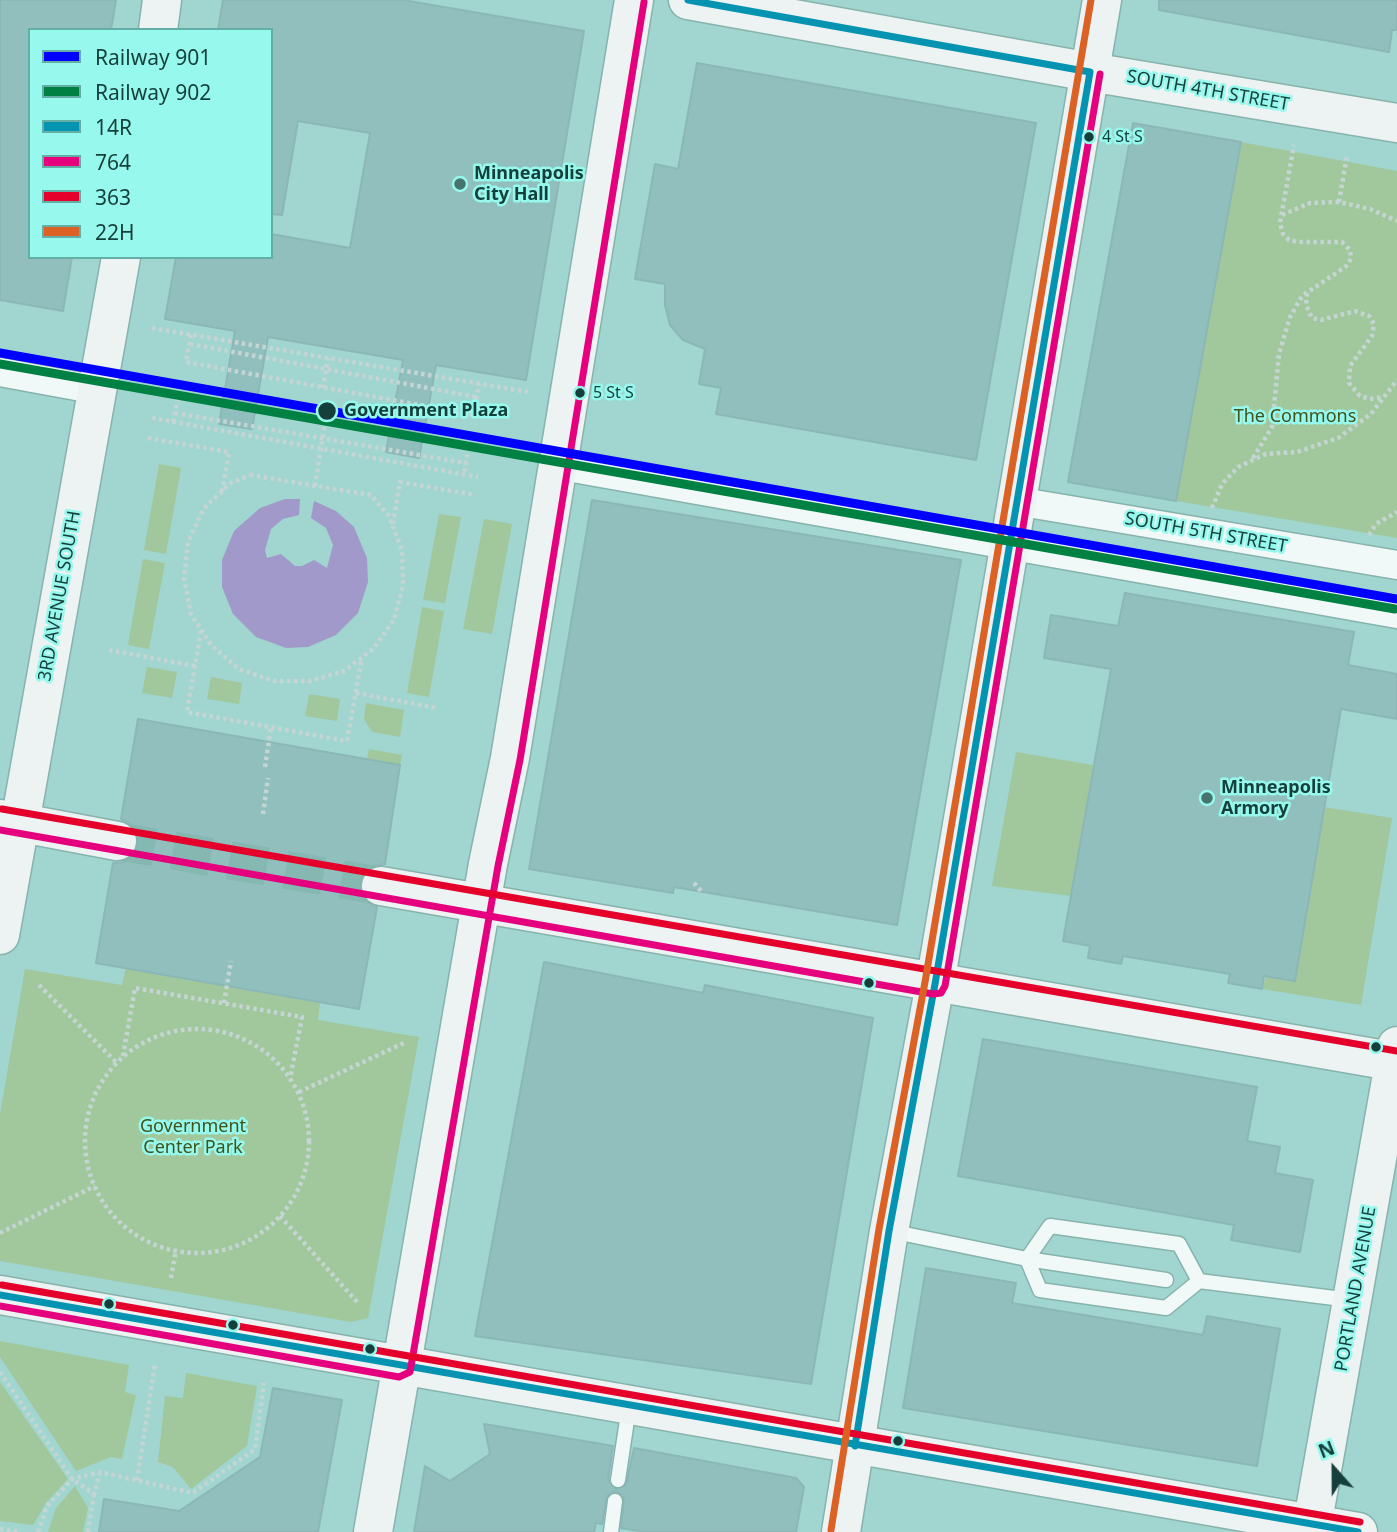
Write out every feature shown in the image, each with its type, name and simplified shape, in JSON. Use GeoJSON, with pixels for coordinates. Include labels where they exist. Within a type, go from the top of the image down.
{"type":"FeatureCollection","features":[{"type":"Feature","properties":{"kind":"main road"},"geometry":{"type":"LineString","coordinates":[[158,28],[162,0]]}},
{"type":"Feature","properties":{"kind":"main road"},"geometry":{"type":"LineString","coordinates":[[373,1532],[481,903],[510,758],[634,0]]}},
{"type":"Feature","properties":{"kind":"main road","name":"SOUTH 4TH STREET"},"geometry":{"type":"LineString","coordinates":[[688,0],[1090,72],[1397,123]]}},
{"type":"Feature","properties":{"kind":"main road"},"geometry":{"type":"LineString","coordinates":[[841,1532],[888,1231],[935,984],[1102,0]]}},
{"type":"Feature","properties":{"kind":"main road","name":"3RD AVENUE SOUTH"},"geometry":{"type":"LineString","coordinates":[[0,935],[9,821],[97,390],[121,259]]}},
{"type":"Feature","properties":{"kind":"main road"},"geometry":{"type":"LineString","coordinates":[[9,821],[117,841]]}},
{"type":"Feature","properties":{"kind":"main road"},"geometry":{"type":"LineString","coordinates":[[381,886],[935,984],[1396,1056]]}},
{"type":"Feature","properties":{"kind":"main road","name":"PORTLAND AVENUE"},"geometry":{"type":"LineString","coordinates":[[1312,1528],[1396,1056]]}},
{"type":"Feature","properties":{"kind":"main road"},"geometry":{"type":"LineString","coordinates":[[0,1295],[1312,1528],[1358,1532]]}},
{"type":"Feature","properties":{"kind":"street"},"geometry":{"type":"LineString","coordinates":[[0,372],[97,390]]}},
{"type":"Feature","properties":{"kind":"street"},"geometry":{"type":"LineString","coordinates":[[556,465],[1397,614]]}},
{"type":"Feature","properties":{"kind":"street","name":"SOUTH 5TH STREET"},"geometry":{"type":"LineString","coordinates":[[1016,501],[1397,565]]}},
{"type":"Feature","properties":{"kind":"lane"},"geometry":{"type":"LineString","coordinates":[[1027,1259],[1050,1226],[1179,1244],[1199,1281]]}},
{"type":"Feature","properties":{"kind":"lane"},"geometry":{"type":"LineString","coordinates":[[888,1231],[1027,1259],[1166,1279]]}},
{"type":"Feature","properties":{"kind":"lane"},"geometry":{"type":"LineString","coordinates":[[1027,1259],[1040,1290],[1166,1308],[1199,1281],[1354,1300]]}},
{"type":"Feature","properties":{"kind":"lane"},"geometry":{"type":"LineString","coordinates":[[618,1480],[629,1407]]}},
{"type":"Feature","properties":{"kind":"lane"},"geometry":{"type":"LineString","coordinates":[[611,1532],[615,1501]]}},
{"type":"Feature","properties":{"kind":"path"},"geometry":{"type":"LineString","coordinates":[[1253,458],[1272,427],[1283,335],[1290,317],[1307,292],[1348,264],[1350,250],[1342,242],[1289,240],[1283,234],[1281,216],[1294,145]]}},
{"type":"Feature","properties":{"kind":"path"},"geometry":{"type":"LineString","coordinates":[[1339,202],[1347,155]]}},
{"type":"Feature","properties":{"kind":"path"},"geometry":{"type":"LineString","coordinates":[[1281,216],[1310,203],[1339,202],[1370,209],[1397,221]]}},
{"type":"Feature","properties":{"kind":"path"},"geometry":{"type":"LineString","coordinates":[[1307,292],[1306,305],[1312,318],[1321,320],[1355,311],[1369,316],[1374,324],[1372,336],[1350,366],[1349,383],[1360,396],[1370,399],[1385,397]]}},
{"type":"Feature","properties":{"kind":"path"},"geometry":{"type":"LineString","coordinates":[[152,328],[528,392]]}},
{"type":"Feature","properties":{"kind":"path"},"geometry":{"type":"LineString","coordinates":[[191,335],[186,362],[474,415],[479,384]]}},
{"type":"Feature","properties":{"kind":"path"},"geometry":{"type":"LineString","coordinates":[[190,344],[477,397]]}},
{"type":"Feature","properties":{"kind":"path"},"geometry":{"type":"LineString","coordinates":[[323,388],[328,358]]}},
{"type":"Feature","properties":{"kind":"path"},"geometry":{"type":"LineString","coordinates":[[1211,516],[1222,484],[1238,467],[1253,458],[1297,452],[1338,438],[1371,414],[1397,380]]}},
{"type":"Feature","properties":{"kind":"path"},"geometry":{"type":"LineString","coordinates":[[173,422],[177,397],[469,446],[464,474]]}},
{"type":"Feature","properties":{"kind":"path"},"geometry":{"type":"LineString","coordinates":[[175,413],[466,463]]}},
{"type":"Feature","properties":{"kind":"path"},"geometry":{"type":"LineString","coordinates":[[152,418],[478,477]]}},
{"type":"Feature","properties":{"kind":"path"},"geometry":{"type":"LineString","coordinates":[[315,486],[326,422]]}},
{"type":"Feature","properties":{"kind":"path"},"geometry":{"type":"LineString","coordinates":[[148,438],[229,452],[222,491]]}},
{"type":"Feature","properties":{"kind":"path"},"geometry":{"type":"LineString","coordinates":[[250,475],[315,486],[371,495],[389,516],[402,550],[403,585],[394,620],[373,649],[344,671],[310,681],[274,681],[239,669],[211,645],[191,614],[184,578],[188,541],[204,508],[231,483],[250,475]]}},
{"type":"Feature","properties":{"kind":"path"},"geometry":{"type":"LineString","coordinates":[[393,527],[400,482],[475,495]]}},
{"type":"Feature","properties":{"kind":"path"},"geometry":{"type":"LineString","coordinates":[[1366,542],[1377,524],[1397,512]]}},
{"type":"Feature","properties":{"kind":"path"},"geometry":{"type":"LineString","coordinates":[[201,630],[187,712],[347,741],[362,657]]}},
{"type":"Feature","properties":{"kind":"path"},"geometry":{"type":"LineString","coordinates":[[109,650],[195,666]]}},
{"type":"Feature","properties":{"kind":"path"},"geometry":{"type":"LineString","coordinates":[[356,693],[437,708]]}},
{"type":"Feature","properties":{"kind":"path"},"geometry":{"type":"LineString","coordinates":[[265,767],[271,727]]}},
{"type":"Feature","properties":{"kind":"path"},"geometry":{"type":"LineString","coordinates":[[263,814],[268,778]]}},
{"type":"Feature","properties":{"kind":"path"},"geometry":{"type":"LineString","coordinates":[[694,883],[702,892]]}},
{"type":"Feature","properties":{"kind":"path"},"geometry":{"type":"LineString","coordinates":[[224,1003],[231,961]]}},
{"type":"Feature","properties":{"kind":"path"},"geometry":{"type":"LineString","coordinates":[[39,985],[117,1063]]}},
{"type":"Feature","properties":{"kind":"path"},"geometry":{"type":"LineString","coordinates":[[123,1057],[135,988],[302,1017],[290,1079]]}},
{"type":"Feature","properties":{"kind":"path"},"geometry":{"type":"LineString","coordinates":[[210,1028],[248,1040],[278,1061],[299,1092],[310,1129],[307,1167],[293,1202],[267,1230],[233,1248],[195,1254],[158,1247],[127,1229],[102,1202],[88,1169],[84,1133],[93,1098],[123,1057],[140,1044],[173,1030],[210,1028]]}},
{"type":"Feature","properties":{"kind":"path"},"geometry":{"type":"LineString","coordinates":[[299,1092],[405,1042]]}},
{"type":"Feature","properties":{"kind":"path"},"geometry":{"type":"LineString","coordinates":[[0,1233],[95,1186]]}},
{"type":"Feature","properties":{"kind":"path"},"geometry":{"type":"LineString","coordinates":[[280,1216],[359,1304]]}},
{"type":"Feature","properties":{"kind":"path"},"geometry":{"type":"LineString","coordinates":[[171,1278],[176,1250]]}},
{"type":"Feature","properties":{"kind":"path"},"geometry":{"type":"LineString","coordinates":[[137,1480],[155,1364]]}},
{"type":"Feature","properties":{"kind":"path"},"geometry":{"type":"LineString","coordinates":[[0,1371],[72,1479],[94,1494]]}},
{"type":"Feature","properties":{"kind":"path"},"geometry":{"type":"LineString","coordinates":[[38,1532],[47,1506],[72,1479],[100,1472],[193,1493],[255,1449],[264,1383]]}},
{"type":"Feature","properties":{"kind":"path"},"geometry":{"type":"LineString","coordinates":[[88,1532],[100,1472]]}},
{"type":"Feature","properties":{"kind":"path"},"geometry":{"type":"LineString","coordinates":[[0,1529],[19,1532]]}},
{"type":"Feature","properties":{"kind":"green space","name":"The Commons"},"geometry":{"type":"Polygon","coordinates":[[[1241,142],[1397,171],[1397,538],[1176,501],[1241,142]]]}},
{"type":"Feature","properties":{"kind":"green space"},"geometry":{"type":"Polygon","coordinates":[[[159,464],[181,468],[166,554],[144,550],[159,464]]]}},
{"type":"Feature","properties":{"kind":"green space"},"geometry":{"type":"Polygon","coordinates":[[[439,514],[461,517],[445,603],[423,600],[439,514]]]}},
{"type":"Feature","properties":{"kind":"green space"},"geometry":{"type":"Polygon","coordinates":[[[484,519],[512,524],[492,634],[463,629],[484,519]]]}},
{"type":"Feature","properties":{"kind":"green space"},"geometry":{"type":"Polygon","coordinates":[[[143,559],[165,563],[149,649],[128,645],[143,559]]]}},
{"type":"Feature","properties":{"kind":"green space"},"geometry":{"type":"Polygon","coordinates":[[[422,607],[444,611],[429,697],[407,693],[422,607]]]}},
{"type":"Feature","properties":{"kind":"green space"},"geometry":{"type":"Polygon","coordinates":[[[147,667],[177,672],[172,698],[142,693],[147,667]]]}},
{"type":"Feature","properties":{"kind":"green space"},"geometry":{"type":"Polygon","coordinates":[[[211,677],[242,683],[239,704],[207,699],[211,677]]]}},
{"type":"Feature","properties":{"kind":"green space"},"geometry":{"type":"Polygon","coordinates":[[[309,694],[340,699],[337,721],[305,716],[309,694]]]}},
{"type":"Feature","properties":{"kind":"green space"},"geometry":{"type":"Polygon","coordinates":[[[366,703],[404,710],[400,737],[372,732],[364,719],[366,703]]]}},
{"type":"Feature","properties":{"kind":"green space"},"geometry":{"type":"Polygon","coordinates":[[[369,749],[402,755],[400,765],[367,759],[369,749]]]}},
{"type":"Feature","properties":{"kind":"green space"},"geometry":{"type":"Polygon","coordinates":[[[1016,752],[1093,765],[1071,896],[992,886],[1016,752]]]}},
{"type":"Feature","properties":{"kind":"green space"},"geometry":{"type":"Polygon","coordinates":[[[1324,807],[1392,818],[1361,1005],[1262,989],[1324,807]]]}},
{"type":"Feature","properties":{"kind":"green space","name":"Government Center Park"},"geometry":{"type":"Polygon","coordinates":[[[245,964],[241,989],[320,1003],[318,1020],[419,1037],[368,1318],[351,1322],[0,1261],[0,1114],[25,969],[122,985],[126,968],[212,983],[245,964]]]}},
{"type":"Feature","properties":{"kind":"green space"},"geometry":{"type":"Polygon","coordinates":[[[0,1341],[129,1365],[125,1392],[136,1395],[122,1459],[111,1457],[76,1471],[0,1357],[0,1341]]]}},
{"type":"Feature","properties":{"kind":"green space"},"geometry":{"type":"Polygon","coordinates":[[[186,1373],[257,1386],[247,1446],[191,1489],[173,1467],[158,1462],[165,1396],[183,1398],[186,1373]]]}},
{"type":"Feature","properties":{"kind":"green space"},"geometry":{"type":"Polygon","coordinates":[[[0,1382],[68,1479],[46,1503],[33,1525],[0,1521],[0,1382]]]}},
{"type":"Feature","properties":{"kind":"green space"},"geometry":{"type":"Polygon","coordinates":[[[75,1486],[88,1508],[83,1532],[48,1532],[56,1508],[75,1486]]]}},
{"type":"Feature","properties":{"kind":"shaded area"},"geometry":{"type":"Polygon","coordinates":[[[285,499],[300,499],[299,515],[283,519],[271,529],[265,550],[267,558],[281,554],[295,566],[302,566],[314,560],[327,568],[333,545],[326,528],[311,518],[314,501],[336,511],[354,527],[367,558],[368,582],[358,613],[336,635],[308,647],[286,648],[256,637],[233,614],[222,587],[222,560],[234,531],[260,508],[285,499]]]}},
{"type":"Feature","properties":{"kind":"building"},"geometry":{"type":"Polygon","coordinates":[[[0,0],[116,0],[111,28],[28,28],[28,259],[72,259],[63,311],[0,300],[0,0]]]}},
{"type":"Feature","properties":{"kind":"building","name":"Minneapolis City Hall"},"geometry":{"type":"Polygon","coordinates":[[[223,0],[403,0],[584,31],[526,380],[436,365],[419,458],[386,452],[403,360],[268,337],[252,429],[219,424],[235,331],[165,319],[176,259],[273,259],[273,234],[350,248],[370,133],[298,121],[282,215],[273,214],[273,28],[218,28],[223,0]]]}},
{"type":"Feature","properties":{"kind":"building"},"geometry":{"type":"Polygon","coordinates":[[[1159,0],[1397,0],[1397,30],[1392,30],[1389,52],[1159,10],[1159,0]]]}},
{"type":"Feature","properties":{"kind":"building"},"geometry":{"type":"Polygon","coordinates":[[[697,63],[1036,123],[976,460],[716,414],[721,388],[699,384],[705,349],[683,340],[670,325],[665,305],[665,284],[635,279],[655,164],[678,169],[697,63]]]}},
{"type":"Feature","properties":{"kind":"building"},"geometry":{"type":"Polygon","coordinates":[[[1133,123],[1241,142],[1176,501],[1068,482],[1133,123]]]}},
{"type":"Feature","properties":{"kind":"building"},"geometry":{"type":"Polygon","coordinates":[[[592,500],[961,560],[897,925],[674,887],[673,893],[529,869],[592,500]]]}},
{"type":"Feature","properties":{"kind":"building","name":"Minneapolis Armory"},"geometry":{"type":"Polygon","coordinates":[[[1125,593],[1354,632],[1348,665],[1397,674],[1397,719],[1341,709],[1295,981],[1264,976],[1262,989],[1228,983],[1230,974],[1123,956],[1121,964],[1088,958],[1090,946],[1063,941],[1111,669],[1044,658],[1051,615],[1118,626],[1125,593]]]}},
{"type":"Feature","properties":{"kind":"building"},"geometry":{"type":"Polygon","coordinates":[[[138,719],[400,765],[385,864],[373,866],[365,872],[359,883],[361,894],[367,902],[377,907],[359,1009],[96,963],[113,863],[124,862],[133,856],[139,844],[138,834],[132,825],[121,819],[138,719]]]}},
{"type":"Feature","properties":{"kind":"building"},"geometry":{"type":"Polygon","coordinates":[[[544,962],[703,993],[705,985],[873,1018],[811,1384],[475,1336],[544,962]]]}},
{"type":"Feature","properties":{"kind":"building"},"geometry":{"type":"Polygon","coordinates":[[[983,1039],[1257,1087],[1247,1141],[1280,1147],[1275,1173],[1313,1180],[1300,1252],[1231,1240],[1234,1225],[958,1176],[983,1039]]]}},
{"type":"Feature","properties":{"kind":"building"},"geometry":{"type":"Polygon","coordinates":[[[926,1268],[1016,1283],[1012,1303],[1203,1335],[1207,1316],[1280,1329],[1257,1466],[903,1408],[926,1268]]]}},
{"type":"Feature","properties":{"kind":"building"},"geometry":{"type":"Polygon","coordinates":[[[273,1388],[342,1400],[318,1532],[99,1532],[104,1499],[179,1511],[260,1457],[273,1388]]]}},
{"type":"Feature","properties":{"kind":"building"},"geometry":{"type":"Polygon","coordinates":[[[484,1424],[613,1446],[608,1479],[616,1489],[626,1485],[634,1448],[796,1478],[804,1487],[796,1532],[645,1532],[621,1528],[624,1498],[616,1491],[607,1496],[602,1524],[596,1523],[594,1532],[414,1532],[425,1466],[450,1481],[490,1454],[484,1424]]]}},
{"type":"Feature","properties":{"kind":"tunnel"},"geometry":{"type":"LineString","coordinates":[[117,841],[381,886]]}},
{"type":"Feature","properties":{"kind":"rail line","name":"901"},"geometry":{"type":"LineString","coordinates":[[0,353],[1397,599]]}},
{"type":"Feature","properties":{"kind":"rail line","name":"902"},"geometry":{"type":"LineString","coordinates":[[0,364],[1395,609]]}},
{"type":"Feature","properties":{"kind":"transit line","name":"14R"},"geometry":{"type":"LineString","coordinates":[[688,0],[1090,72],[935,984],[889,1231],[855,1446]]}},
{"type":"Feature","properties":{"kind":"transit line","name":"22H"},"geometry":{"type":"LineString","coordinates":[[831,1530],[879,1229],[925,982],[1091,0]]}},
{"type":"Feature","properties":{"kind":"transit line","name":"764"},"geometry":{"type":"LineString","coordinates":[[0,1306],[399,1377],[410,1372],[498,866],[520,760],[644,2]]}},
{"type":"Feature","properties":{"kind":"transit line","name":"764"},"geometry":{"type":"LineString","coordinates":[[0,830],[933,994],[941,993],[945,986],[1100,74]]}},
{"type":"Feature","properties":{"kind":"transit line","name":"363"},"geometry":{"type":"LineString","coordinates":[[2,809],[1397,1051]]}},
{"type":"Feature","properties":{"kind":"transit line","name":"363"},"geometry":{"type":"LineString","coordinates":[[2,1285],[1360,1522]]}},
{"type":"Feature","properties":{"kind":"transit line","name":"14R"},"geometry":{"type":"LineString","coordinates":[[0,1295],[1358,1532]]}},
{"type":"Feature","properties":{"kind":"place","name":"4 St S"},"geometry":{"type":"Point","coordinates":[1089,137]}},
{"type":"Feature","properties":{"kind":"place","name":"Minneapolis City Hall"},"geometry":{"type":"Point","coordinates":[460,184]}},
{"type":"Feature","properties":{"kind":"place","name":"5 St S"},"geometry":{"type":"Point","coordinates":[580,393]}},
{"type":"Feature","properties":{"kind":"place","name":"Government Plaza"},"geometry":{"type":"Point","coordinates":[327,411]}},
{"type":"Feature","properties":{"kind":"place","name":"Minneapolis Armory"},"geometry":{"type":"Point","coordinates":[1207,798]}}]}
